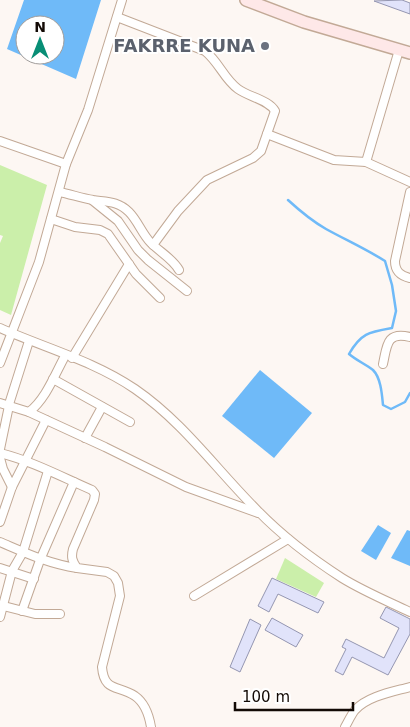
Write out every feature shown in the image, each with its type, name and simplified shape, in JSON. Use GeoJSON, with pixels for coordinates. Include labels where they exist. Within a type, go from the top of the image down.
{"type":"FeatureCollection","features":[{"type":"Feature","properties":{"kind":"main road"},"geometry":{"type":"LineString","coordinates":[[246,0],[304,22],[405,51]]}},
{"type":"Feature","properties":{"kind":"street"},"geometry":{"type":"LineString","coordinates":[[0,363],[41,255],[66,164],[88,110],[122,0]]}},
{"type":"Feature","properties":{"kind":"street"},"geometry":{"type":"LineString","coordinates":[[117,17],[197,47],[212,56],[233,85],[273,108],[274,116],[261,151],[257,155],[207,180],[178,211],[153,245]]}},
{"type":"Feature","properties":{"kind":"street"},"geometry":{"type":"LineString","coordinates":[[366,162],[405,51]]}},
{"type":"Feature","properties":{"kind":"street"},"geometry":{"type":"LineString","coordinates":[[267,134],[334,160],[366,162],[410,182]]}},
{"type":"Feature","properties":{"kind":"street"},"geometry":{"type":"LineString","coordinates":[[0,141],[66,164]]}},
{"type":"Feature","properties":{"kind":"street"},"geometry":{"type":"LineString","coordinates":[[59,192],[92,200],[112,201],[126,210],[133,216],[143,234],[179,270]]}},
{"type":"Feature","properties":{"kind":"street"},"geometry":{"type":"LineString","coordinates":[[410,192],[395,267],[400,274],[410,278]]}},
{"type":"Feature","properties":{"kind":"street"},"geometry":{"type":"LineString","coordinates":[[92,200],[118,221],[138,250],[148,260],[187,291]]}},
{"type":"Feature","properties":{"kind":"street"},"geometry":{"type":"LineString","coordinates":[[51,219],[75,227],[100,230],[108,234],[144,283],[160,298]]}},
{"type":"Feature","properties":{"kind":"street"},"geometry":{"type":"LineString","coordinates":[[29,412],[35,407],[69,357],[129,264]]}},
{"type":"Feature","properties":{"kind":"street"},"geometry":{"type":"LineString","coordinates":[[0,328],[94,366],[136,390],[176,422],[260,514],[288,539],[344,579],[410,612]]}},
{"type":"Feature","properties":{"kind":"street"},"geometry":{"type":"LineString","coordinates":[[383,364],[388,341],[392,337],[397,335],[410,337]]}},
{"type":"Feature","properties":{"kind":"street"},"geometry":{"type":"LineString","coordinates":[[29,341],[9,405],[0,451],[25,459],[92,490],[94,500],[71,556],[77,568]]}},
{"type":"Feature","properties":{"kind":"street"},"geometry":{"type":"LineString","coordinates":[[53,379],[130,422]]}},
{"type":"Feature","properties":{"kind":"street"},"geometry":{"type":"LineString","coordinates":[[0,402],[29,412],[86,438],[186,487],[260,514]]}},
{"type":"Feature","properties":{"kind":"street"},"geometry":{"type":"LineString","coordinates":[[86,438],[102,407]]}},
{"type":"Feature","properties":{"kind":"street"},"geometry":{"type":"LineString","coordinates":[[0,521],[3,504],[46,420]]}},
{"type":"Feature","properties":{"kind":"street"},"geometry":{"type":"LineString","coordinates":[[0,458],[12,487]]}},
{"type":"Feature","properties":{"kind":"street"},"geometry":{"type":"LineString","coordinates":[[0,617],[12,571],[23,552],[48,471]]}},
{"type":"Feature","properties":{"kind":"street"},"geometry":{"type":"LineString","coordinates":[[22,611],[40,560],[74,482]]}},
{"type":"Feature","properties":{"kind":"street"},"geometry":{"type":"LineString","coordinates":[[194,596],[288,539]]}},
{"type":"Feature","properties":{"kind":"street"},"geometry":{"type":"LineString","coordinates":[[0,542],[40,560],[60,566],[107,572],[114,576],[118,583],[120,596],[102,667],[103,677],[108,685],[134,696],[143,704],[151,727]]}},
{"type":"Feature","properties":{"kind":"street"},"geometry":{"type":"LineString","coordinates":[[0,568],[34,579]]}},
{"type":"Feature","properties":{"kind":"street"},"geometry":{"type":"LineString","coordinates":[[2,606],[47,615],[60,614]]}},
{"type":"Feature","properties":{"kind":"street"},"geometry":{"type":"LineString","coordinates":[[345,727],[356,710],[365,703],[376,697],[410,687]]}},
{"type":"Feature","properties":{"kind":"green space"},"geometry":{"type":"Polygon","coordinates":[[[0,165],[47,185],[11,315],[0,310],[0,243],[3,236],[0,235],[0,165]]]}},
{"type":"Feature","properties":{"kind":"green space"},"geometry":{"type":"Polygon","coordinates":[[[285,558],[324,583],[316,597],[276,579],[285,558]]]}},
{"type":"Feature","properties":{"kind":"water"},"geometry":{"type":"Polygon","coordinates":[[[24,0],[101,0],[76,79],[44,65],[65,65],[65,15],[19,15],[24,0]]]}},
{"type":"Feature","properties":{"kind":"water"},"geometry":{"type":"Polygon","coordinates":[[[15,26],[15,52],[7,49],[15,26]]]}},
{"type":"Feature","properties":{"kind":"water"},"geometry":{"type":"Polygon","coordinates":[[[260,370],[312,413],[274,458],[222,416],[260,370]]]}},
{"type":"Feature","properties":{"kind":"water"},"geometry":{"type":"Polygon","coordinates":[[[378,525],[391,533],[376,560],[361,551],[378,525]]]}},
{"type":"Feature","properties":{"kind":"water"},"geometry":{"type":"Polygon","coordinates":[[[407,530],[410,531],[410,566],[391,558],[407,530]]]}},
{"type":"Feature","properties":{"kind":"building"},"geometry":{"type":"Polygon","coordinates":[[[402,0],[410,3],[410,14],[374,1],[402,0]]]}},
{"type":"Feature","properties":{"kind":"building"},"geometry":{"type":"Polygon","coordinates":[[[272,578],[324,602],[318,613],[278,594],[269,612],[258,606],[272,578]]]}},
{"type":"Feature","properties":{"kind":"building"},"geometry":{"type":"Polygon","coordinates":[[[386,607],[410,619],[410,634],[388,675],[352,657],[343,675],[335,671],[346,649],[342,647],[346,639],[384,658],[399,628],[380,618],[386,607]]]}},
{"type":"Feature","properties":{"kind":"building"},"geometry":{"type":"Polygon","coordinates":[[[272,618],[303,635],[296,647],[265,630],[272,618]]]}},
{"type":"Feature","properties":{"kind":"building"},"geometry":{"type":"Polygon","coordinates":[[[250,619],[261,625],[240,672],[230,667],[250,619]]]}},
{"type":"Feature","properties":{"kind":"waterway"},"geometry":{"type":"LineString","coordinates":[[288,200],[321,226],[385,261],[392,285],[396,311],[392,328],[366,335],[353,347],[349,354],[376,373],[381,387],[383,405],[391,409],[405,402],[410,393]]}},
{"type":"Feature","properties":{"kind":"place","name":"FAKRRE KUNA"},"geometry":{"type":"Point","coordinates":[265,46]}}]}
